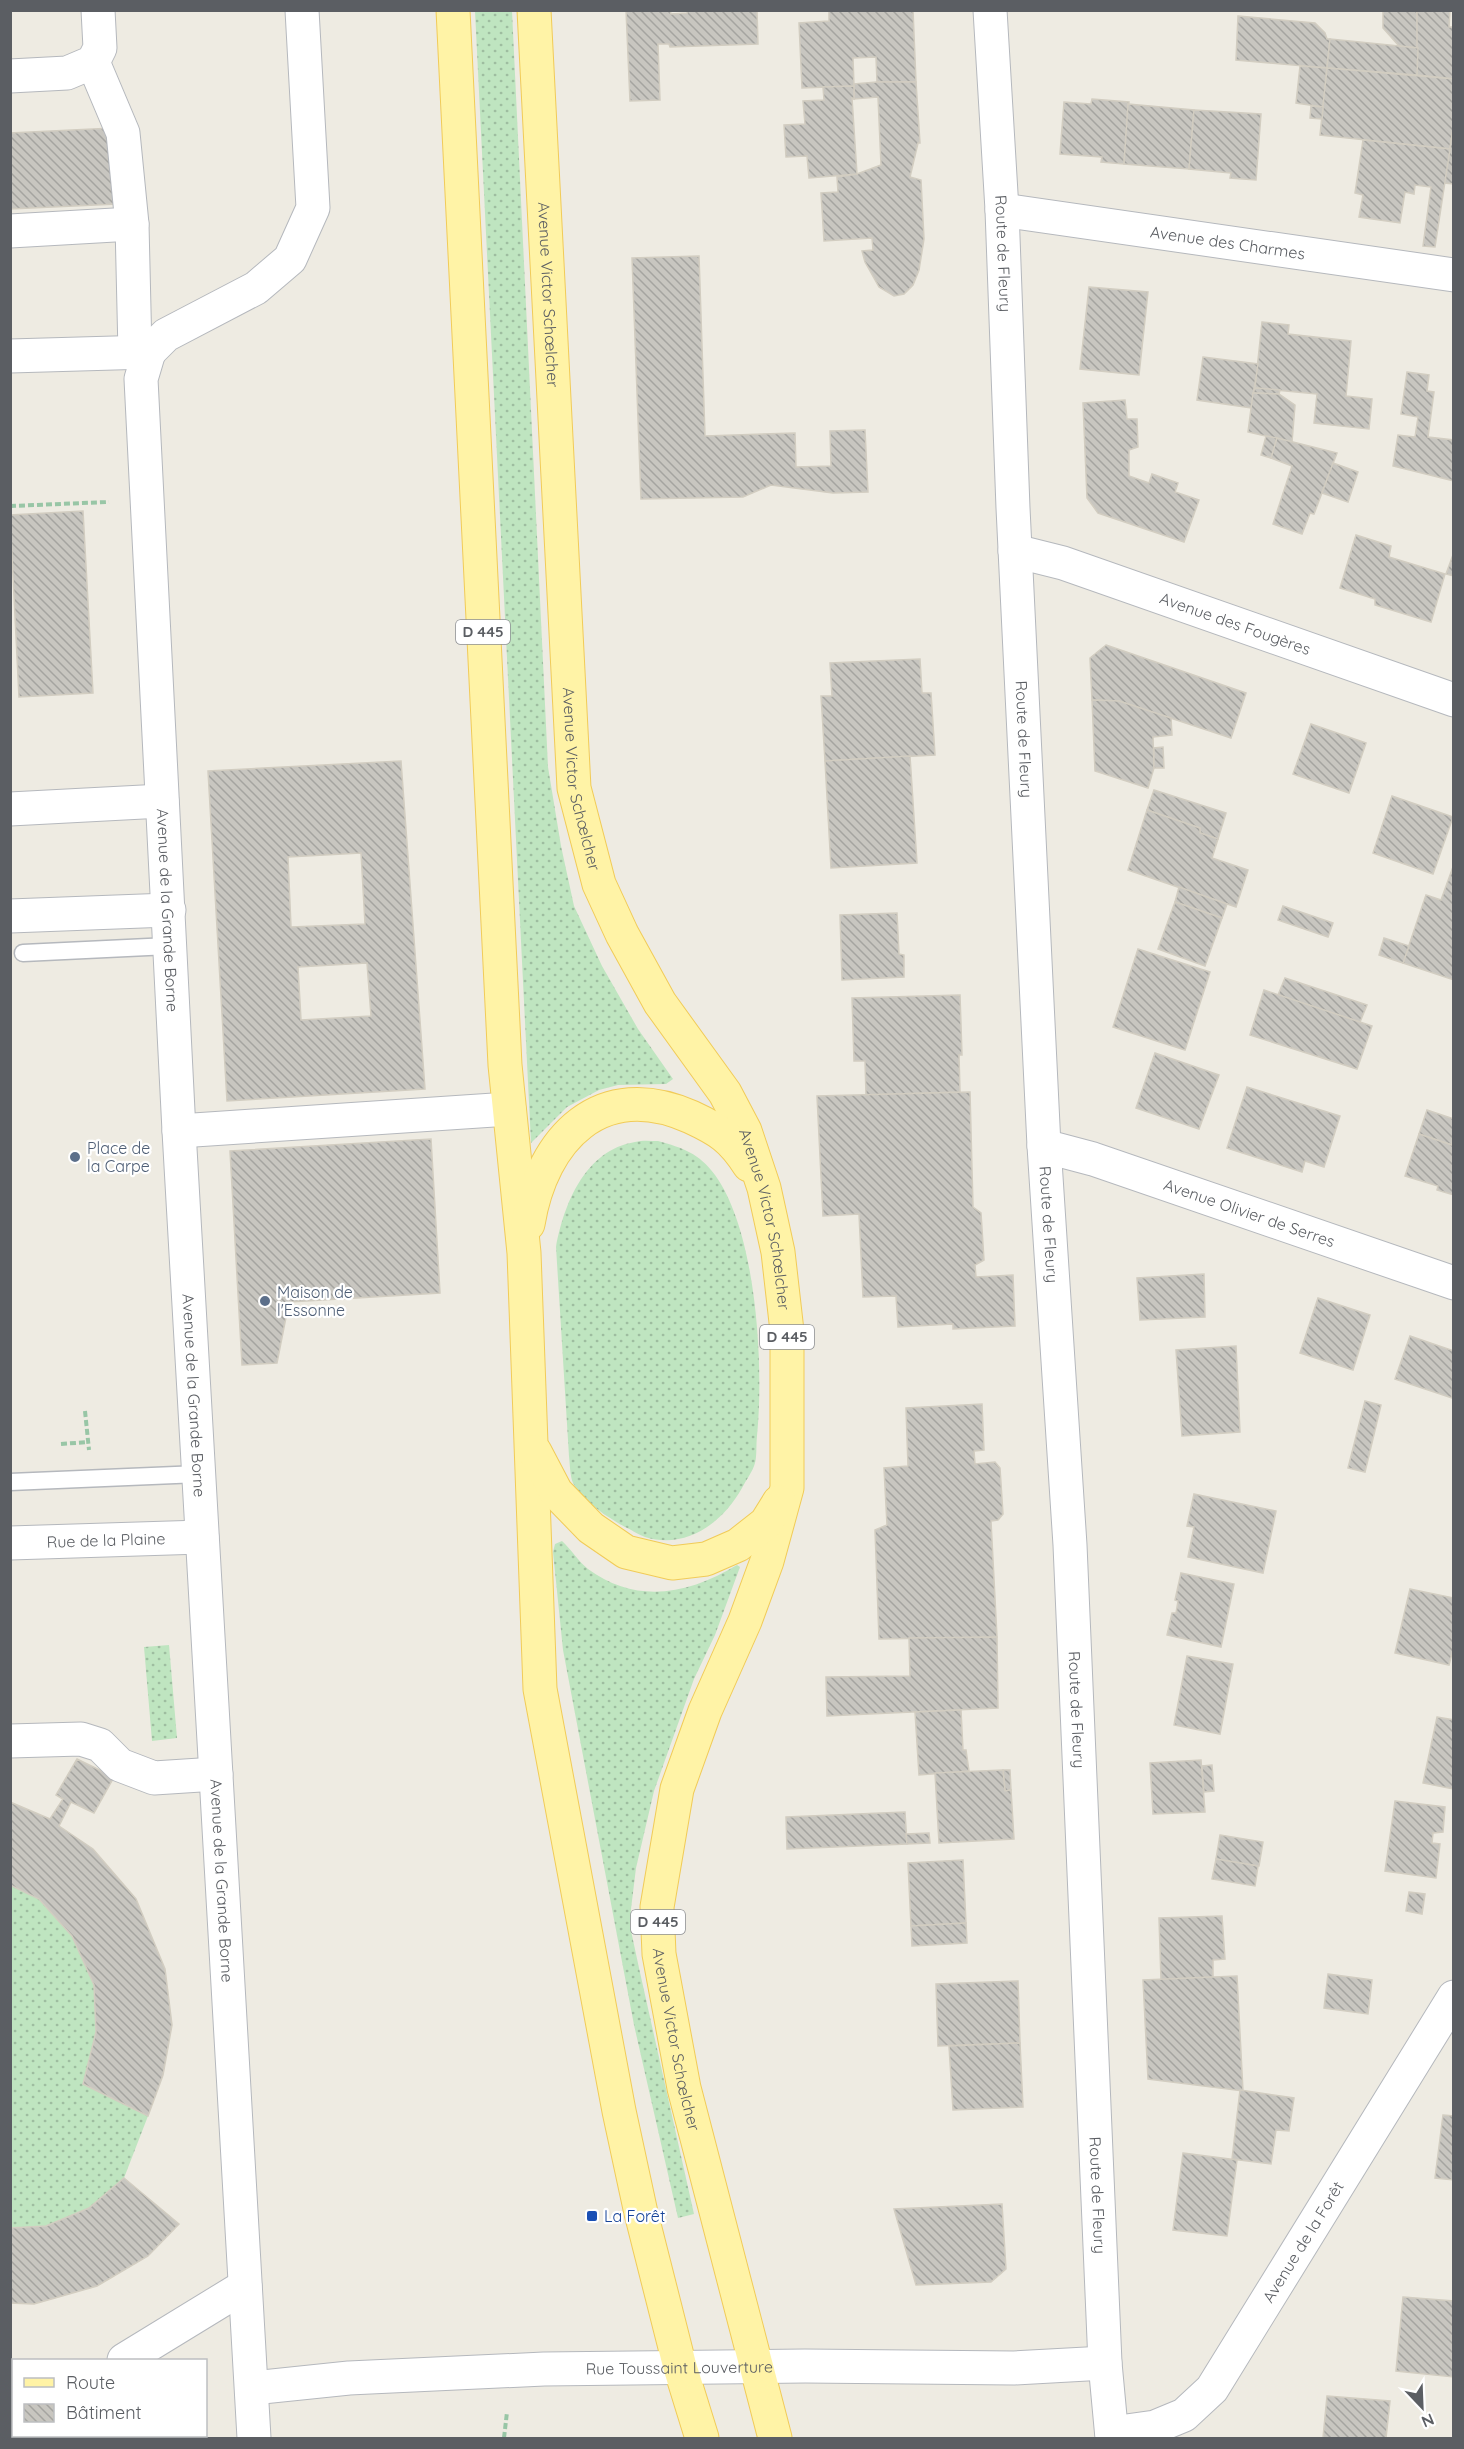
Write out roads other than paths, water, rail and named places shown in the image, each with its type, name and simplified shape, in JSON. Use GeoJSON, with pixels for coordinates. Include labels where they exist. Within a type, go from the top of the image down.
{"type":"FeatureCollection","features":[{"type":"Feature","properties":{"kind":"main road","name":"D 445"},"geometry":{"type":"LineString","coordinates":[[453,10],[508,1110],[524,1253],[540,1689],[619,2111],[641,2213],[680,2367],[702,2439]]}},
{"type":"Feature","properties":{"kind":"main road","name":"Avenue Victor Schœlcher"},"geometry":{"type":"LineString","coordinates":[[534,10],[574,788],[599,884],[622,934],[660,1003],[725,1093],[745,1131],[764,1188],[778,1252],[787,1331],[787,1488],[767,1561],[745,1621],[705,1711],[677,1789],[657,1906],[659,1954],[684,2088],[776,2439]]}},
{"type":"Feature","properties":{"kind":"main road"},"geometry":{"type":"LineString","coordinates":[[524,1253],[532,1198],[548,1159],[570,1134],[594,1113],[627,1104],[658,1105],[712,1127],[736,1144],[764,1188]]}},
{"type":"Feature","properties":{"kind":"main road"},"geometry":{"type":"LineString","coordinates":[[531,1442],[556,1492],[591,1528],[626,1552],[672,1563],[706,1559],[738,1545],[766,1523],[787,1488]]}},
{"type":"Feature","properties":{"kind":"street"},"geometry":{"type":"LineString","coordinates":[[10,76],[67,73],[93,62],[100,48],[98,10]]}},
{"type":"Feature","properties":{"kind":"street"},"geometry":{"type":"LineString","coordinates":[[10,356],[142,352],[166,335],[256,288],[290,258],[313,208],[302,10]]}},
{"type":"Feature","properties":{"kind":"street","name":"Route de Fleury"},"geometry":{"type":"LineString","coordinates":[[990,10],[1002,210],[1015,551],[1044,1146],[1070,1545],[1105,2363],[1112,2436]]}},
{"type":"Feature","properties":{"kind":"street","name":"Avenue de la Grande Borne"},"geometry":{"type":"LineString","coordinates":[[93,62],[123,133],[142,352],[141,379],[169,946],[254,2439]]}},
{"type":"Feature","properties":{"kind":"street","name":"Avenue des Charmes"},"geometry":{"type":"LineString","coordinates":[[1002,210],[1454,275]]}},
{"type":"Feature","properties":{"kind":"street"},"geometry":{"type":"LineString","coordinates":[[10,231],[132,224]]}},
{"type":"Feature","properties":{"kind":"street","name":"Avenue des Fougères"},"geometry":{"type":"LineString","coordinates":[[1015,551],[1063,563],[1454,700]]}},
{"type":"Feature","properties":{"kind":"street"},"geometry":{"type":"LineString","coordinates":[[10,808],[162,801]]}},
{"type":"Feature","properties":{"kind":"street"},"geometry":{"type":"LineString","coordinates":[[10,916],[169,910]]}},
{"type":"Feature","properties":{"kind":"street"},"geometry":{"type":"LineString","coordinates":[[179,1131],[508,1110]]}},
{"type":"Feature","properties":{"kind":"street","name":"Avenue Olivier de Serres"},"geometry":{"type":"LineString","coordinates":[[1044,1146],[1093,1159],[1454,1282]]}},
{"type":"Feature","properties":{"kind":"street","name":"Rue de la Plaine"},"geometry":{"type":"LineString","coordinates":[[10,1544],[202,1537]]}},
{"type":"Feature","properties":{"kind":"street"},"geometry":{"type":"LineString","coordinates":[[10,1741],[81,1739],[100,1745],[120,1765],[154,1778],[216,1774]]}},
{"type":"Feature","properties":{"kind":"street","name":"Avenue de la Forêt"},"geometry":{"type":"LineString","coordinates":[[1112,2436],[1155,2427],[1184,2415],[1212,2389],[1454,1997]]}},
{"type":"Feature","properties":{"kind":"street"},"geometry":{"type":"LineString","coordinates":[[127,2359],[245,2286]]}},
{"type":"Feature","properties":{"kind":"street","name":"Rue Toussaint Louverture"},"geometry":{"type":"LineString","coordinates":[[252,2388],[349,2378],[544,2369],[756,2366],[1014,2368],[1105,2363]]}},
{"type":"Feature","properties":{"kind":"lane"},"geometry":{"type":"LineString","coordinates":[[22,953],[169,946]]}},
{"type":"Feature","properties":{"kind":"lane"},"geometry":{"type":"LineString","coordinates":[[10,1482],[199,1474]]}},
{"type":"Feature","properties":{"kind":"place","name":"Place de la Carpe"},"geometry":{"type":"Point","coordinates":[75,1157]}},
{"type":"Feature","properties":{"kind":"place","name":"Maison de l'Essonne"},"geometry":{"type":"Point","coordinates":[265,1301]}},
{"type":"Feature","properties":{"kind":"place","name":"La Forêt"},"geometry":{"type":"Point","coordinates":[592,2216]}}]}
